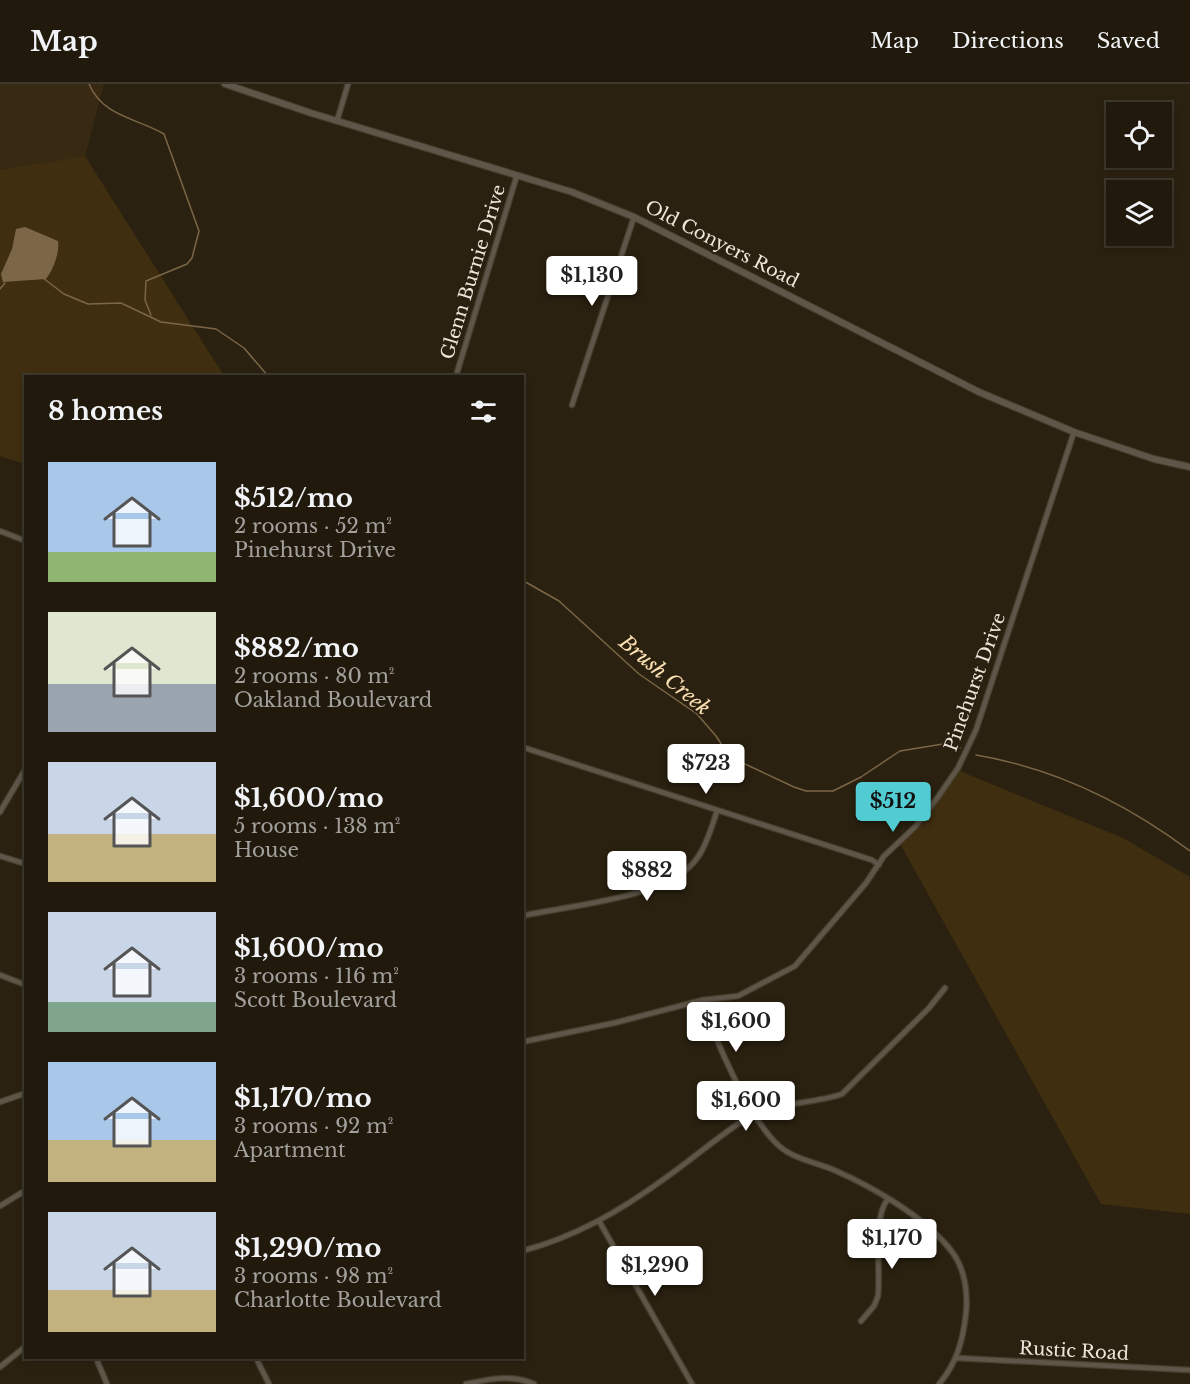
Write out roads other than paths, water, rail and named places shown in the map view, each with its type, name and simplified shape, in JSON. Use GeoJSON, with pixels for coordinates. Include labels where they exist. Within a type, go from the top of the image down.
{"type":"FeatureCollection","features":[{"type":"Feature","properties":{"kind":"street","name":"Old Conyers Road"},"geometry":{"type":"LineString","coordinates":[[225,84],[337,121],[572,192],[634,217],[980,392],[1074,432],[1154,459],[1190,467]]}},
{"type":"Feature","properties":{"kind":"street"},"geometry":{"type":"LineString","coordinates":[[337,121],[348,84]]}},
{"type":"Feature","properties":{"kind":"street","name":"Glenn Burnie Drive"},"geometry":{"type":"LineString","coordinates":[[456,375],[517,175]]}},
{"type":"Feature","properties":{"kind":"street"},"geometry":{"type":"LineString","coordinates":[[572,405],[634,217]]}},
{"type":"Feature","properties":{"kind":"street","name":"Pinehurst Drive"},"geometry":{"type":"LineString","coordinates":[[524,1042],[614,1023],[703,1000],[738,996],[795,966],[938,798],[958,768],[976,730],[1074,432]]}},
{"type":"Feature","properties":{"kind":"street"},"geometry":{"type":"LineString","coordinates":[[0,531],[24,540]]}},
{"type":"Feature","properties":{"kind":"street"},"geometry":{"type":"LineString","coordinates":[[524,748],[872,860],[879,865]]}},
{"type":"Feature","properties":{"kind":"street"},"geometry":{"type":"LineString","coordinates":[[0,812],[24,771]]}},
{"type":"Feature","properties":{"kind":"street"},"geometry":{"type":"LineString","coordinates":[[524,916],[622,898],[660,884],[697,859],[717,811]]}},
{"type":"Feature","properties":{"kind":"street"},"geometry":{"type":"LineString","coordinates":[[0,856],[24,863]]}},
{"type":"Feature","properties":{"kind":"street"},"geometry":{"type":"LineString","coordinates":[[0,975],[24,984]]}},
{"type":"Feature","properties":{"kind":"street"},"geometry":{"type":"LineString","coordinates":[[524,1250],[555,1242],[599,1221],[662,1181],[755,1112],[826,1100],[842,1094],[929,1008],[945,988]]}},
{"type":"Feature","properties":{"kind":"street"},"geometry":{"type":"LineString","coordinates":[[703,1000],[710,1026],[755,1112],[774,1141],[788,1152],[866,1184],[942,1242],[952,1253],[961,1269],[968,1302],[964,1332],[957,1358],[939,1384]]}},
{"type":"Feature","properties":{"kind":"street"},"geometry":{"type":"LineString","coordinates":[[0,1102],[24,1093]]}},
{"type":"Feature","properties":{"kind":"street"},"geometry":{"type":"LineString","coordinates":[[0,1206],[24,1191]]}},
{"type":"Feature","properties":{"kind":"street"},"geometry":{"type":"LineString","coordinates":[[861,1321],[874,1306],[878,1296],[880,1226],[883,1204],[888,1199]]}},
{"type":"Feature","properties":{"kind":"street"},"geometry":{"type":"LineString","coordinates":[[599,1221],[692,1384]]}},
{"type":"Feature","properties":{"kind":"street"},"geometry":{"type":"LineString","coordinates":[[0,1367],[24,1348]]}},
{"type":"Feature","properties":{"kind":"street","name":"Rustic Road"},"geometry":{"type":"LineString","coordinates":[[957,1358],[1087,1367],[1190,1370]]}},
{"type":"Feature","properties":{"kind":"street"},"geometry":{"type":"LineString","coordinates":[[96,1359],[107,1384]]}},
{"type":"Feature","properties":{"kind":"street"},"geometry":{"type":"LineString","coordinates":[[256,1359],[269,1384]]}},
{"type":"Feature","properties":{"kind":"street"},"geometry":{"type":"LineString","coordinates":[[466,1384],[522,1378],[534,1384]]}},
{"type":"Feature","properties":{"kind":"waterway"},"geometry":{"type":"LineString","coordinates":[[89,84],[95,95],[112,110],[164,134],[199,231],[192,258],[187,264],[146,281],[145,300],[151,315]]}},
{"type":"Feature","properties":{"kind":"waterway","name":"Brush Creek"},"geometry":{"type":"LineString","coordinates":[[43,278],[64,294],[88,304],[121,303],[161,322],[216,329],[244,348],[267,375]]}},
{"type":"Feature","properties":{"kind":"waterway","name":"Brush Creek"},"geometry":{"type":"LineString","coordinates":[[0,289],[5,283]]}},
{"type":"Feature","properties":{"kind":"waterway","name":"Brush Creek"},"geometry":{"type":"LineString","coordinates":[[524,581],[559,601],[639,674],[697,714],[730,757],[794,787],[806,791],[833,791],[861,777],[900,751],[949,743],[960,748]]}},
{"type":"Feature","properties":{"kind":"waterway","name":"Brush Creek"},"geometry":{"type":"LineString","coordinates":[[976,755],[1033,769],[1088,790],[1141,818],[1190,851]]}}]}
